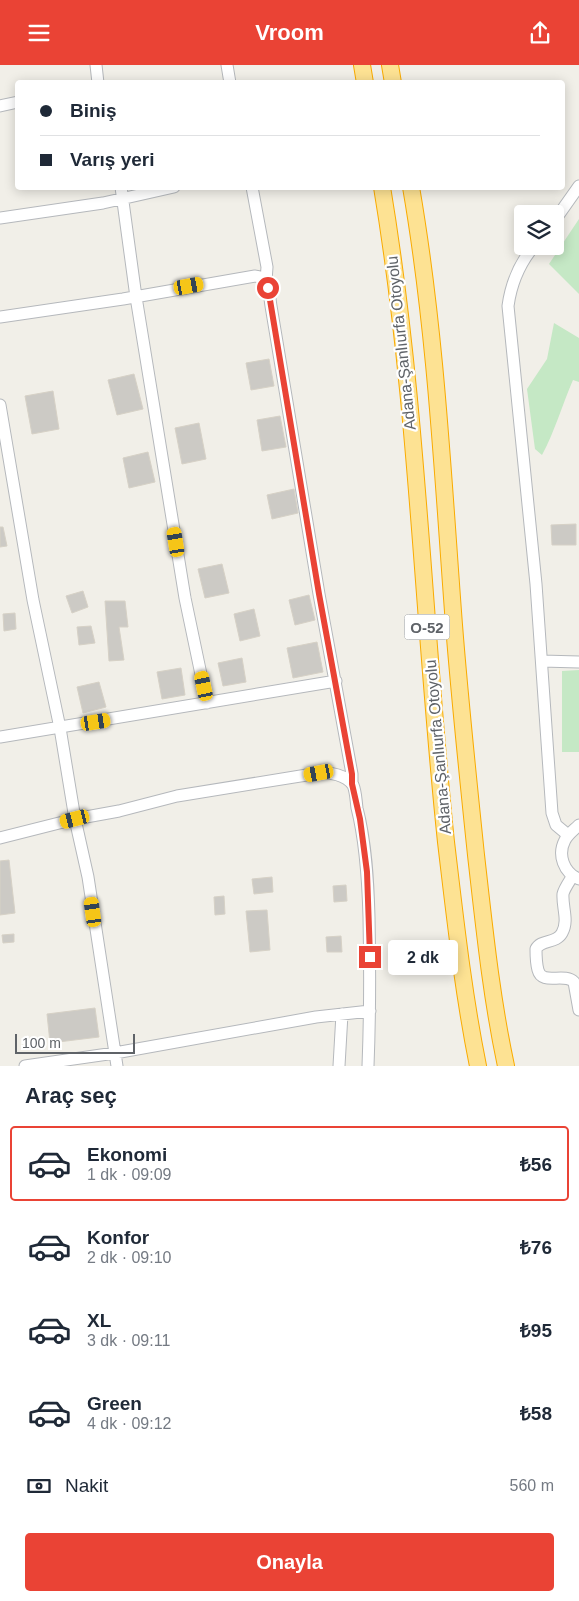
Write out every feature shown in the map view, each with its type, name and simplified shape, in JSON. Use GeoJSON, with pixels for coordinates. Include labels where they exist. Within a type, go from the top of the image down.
{"type":"FeatureCollection","features":[{"type":"Feature","properties":{"kind":"highway"},"geometry":{"type":"LineString","coordinates":[[362,65],[364,80]]}},
{"type":"Feature","properties":{"kind":"highway"},"geometry":{"type":"LineString","coordinates":[[390,65],[392,80]]}},
{"type":"Feature","properties":{"kind":"highway","name":"Adana-Şanlıurfa Otoyolu"},"geometry":{"type":"LineString","coordinates":[[382,190],[398,297],[443,808],[457,942],[478,1066]]}},
{"type":"Feature","properties":{"kind":"highway","name":"Adana-Şanlıurfa Otoyolu"},"geometry":{"type":"LineString","coordinates":[[411,190],[426,294],[440,424],[454,626],[472,814],[486,943],[506,1066]]}},
{"type":"Feature","properties":{"kind":"street"},"geometry":{"type":"LineString","coordinates":[[96,65],[98,80]]}},
{"type":"Feature","properties":{"kind":"street"},"geometry":{"type":"LineString","coordinates":[[227,65],[230,80]]}},
{"type":"Feature","properties":{"kind":"street"},"geometry":{"type":"LineString","coordinates":[[0,106],[15,103]]}},
{"type":"Feature","properties":{"kind":"street"},"geometry":{"type":"LineString","coordinates":[[564,207],[579,186]]}},
{"type":"Feature","properties":{"kind":"street"},"geometry":{"type":"LineString","coordinates":[[0,218],[122,193],[148,190]]}},
{"type":"Feature","properties":{"kind":"street"},"geometry":{"type":"LineString","coordinates":[[253,190],[267,267],[266,281],[319,594],[336,681],[352,774],[352,784],[360,819],[367,872],[370,1011],[368,1066]]}},
{"type":"Feature","properties":{"kind":"street"},"geometry":{"type":"LineString","coordinates":[[122,193],[136,297],[185,598],[207,703]]}},
{"type":"Feature","properties":{"kind":"street"},"geometry":{"type":"LineString","coordinates":[[528,255],[518,271],[511,289],[508,306],[534,557],[552,813],[556,825],[568,835]]}},
{"type":"Feature","properties":{"kind":"street"},"geometry":{"type":"LineString","coordinates":[[0,317],[136,297],[189,286],[255,276],[260,276],[266,281]]}},
{"type":"Feature","properties":{"kind":"street"},"geometry":{"type":"LineString","coordinates":[[0,405],[33,600],[60,727],[75,819],[88,877],[117,1066]]}},
{"type":"Feature","properties":{"kind":"street"},"geometry":{"type":"LineString","coordinates":[[542,661],[579,661]]}},
{"type":"Feature","properties":{"kind":"street"},"geometry":{"type":"LineString","coordinates":[[0,737],[336,681]]}},
{"type":"Feature","properties":{"kind":"street"},"geometry":{"type":"LineString","coordinates":[[1,837],[177,797],[319,773],[336,774],[352,784]]}},
{"type":"Feature","properties":{"kind":"street"},"geometry":{"type":"LineString","coordinates":[[579,825],[568,835],[563,844],[562,855],[565,867],[576,878],[563,893],[566,918],[562,934],[553,941],[540,944],[536,949],[538,971],[542,976],[546,978],[567,977],[574,981],[579,1010]]}},
{"type":"Feature","properties":{"kind":"street"},"geometry":{"type":"LineString","coordinates":[[26,1066],[115,1053],[306,1019],[370,1011]]}},
{"type":"Feature","properties":{"kind":"street"},"geometry":{"type":"LineString","coordinates":[[339,1066],[342,1014]]}},
{"type":"Feature","properties":{"kind":"green space"},"geometry":{"type":"Polygon","coordinates":[[[579,219],[579,294],[549,264],[555,255],[564,255],[564,242],[579,219]]]}},
{"type":"Feature","properties":{"kind":"green space"},"geometry":{"type":"Polygon","coordinates":[[[554,323],[579,338],[579,382],[573,380],[542,455],[535,449],[527,389],[547,359],[554,323]]]}},
{"type":"Feature","properties":{"kind":"green space"},"geometry":{"type":"Polygon","coordinates":[[[579,670],[579,752],[562,752],[562,671],[579,670]]]}},
{"type":"Feature","properties":{"kind":"building"},"geometry":{"type":"Polygon","coordinates":[[[269,359],[274,386],[251,390],[246,363],[269,359]]]}},
{"type":"Feature","properties":{"kind":"building"},"geometry":{"type":"Polygon","coordinates":[[[134,374],[143,409],[117,415],[108,380],[134,374]]]}},
{"type":"Feature","properties":{"kind":"building"},"geometry":{"type":"Polygon","coordinates":[[[53,391],[59,429],[32,434],[25,396],[53,391]]]}},
{"type":"Feature","properties":{"kind":"building"},"geometry":{"type":"Polygon","coordinates":[[[280,416],[286,447],[262,451],[257,420],[280,416]]]}},
{"type":"Feature","properties":{"kind":"building"},"geometry":{"type":"Polygon","coordinates":[[[199,423],[206,459],[182,464],[175,428],[199,423]]]}},
{"type":"Feature","properties":{"kind":"building"},"geometry":{"type":"Polygon","coordinates":[[[148,452],[155,482],[129,488],[123,458],[148,452]]]}},
{"type":"Feature","properties":{"kind":"building"},"geometry":{"type":"Polygon","coordinates":[[[294,489],[298,513],[272,519],[267,495],[294,489]]]}},
{"type":"Feature","properties":{"kind":"building"},"geometry":{"type":"Polygon","coordinates":[[[576,524],[576,545],[552,545],[551,525],[576,524]]]}},
{"type":"Feature","properties":{"kind":"building"},"geometry":{"type":"Polygon","coordinates":[[[0,527],[3,527],[7,546],[0,547],[0,527]]]}},
{"type":"Feature","properties":{"kind":"building"},"geometry":{"type":"Polygon","coordinates":[[[222,564],[229,593],[205,598],[198,569],[222,564]]]}},
{"type":"Feature","properties":{"kind":"building"},"geometry":{"type":"Polygon","coordinates":[[[83,591],[88,607],[72,613],[66,596],[83,591]]]}},
{"type":"Feature","properties":{"kind":"building"},"geometry":{"type":"Polygon","coordinates":[[[309,595],[315,620],[295,625],[289,600],[309,595]]]}},
{"type":"Feature","properties":{"kind":"building"},"geometry":{"type":"Polygon","coordinates":[[[105,601],[125,601],[128,627],[119,627],[124,660],[109,661],[105,601]]]}},
{"type":"Feature","properties":{"kind":"building"},"geometry":{"type":"Polygon","coordinates":[[[254,609],[260,636],[240,641],[234,614],[254,609]]]}},
{"type":"Feature","properties":{"kind":"building"},"geometry":{"type":"Polygon","coordinates":[[[15,613],[16,629],[4,631],[3,614],[15,613]]]}},
{"type":"Feature","properties":{"kind":"building"},"geometry":{"type":"Polygon","coordinates":[[[91,626],[95,643],[79,645],[77,627],[91,626]]]}},
{"type":"Feature","properties":{"kind":"building"},"geometry":{"type":"Polygon","coordinates":[[[317,642],[323,672],[293,678],[287,648],[317,642]]]}},
{"type":"Feature","properties":{"kind":"building"},"geometry":{"type":"Polygon","coordinates":[[[242,658],[246,682],[223,686],[218,663],[242,658]]]}},
{"type":"Feature","properties":{"kind":"building"},"geometry":{"type":"Polygon","coordinates":[[[181,668],[185,695],[162,699],[157,672],[181,668]]]}},
{"type":"Feature","properties":{"kind":"building"},"geometry":{"type":"Polygon","coordinates":[[[99,682],[106,707],[83,713],[77,687],[99,682]]]}},
{"type":"Feature","properties":{"kind":"building"},"geometry":{"type":"Polygon","coordinates":[[[9,860],[15,913],[0,915],[0,861],[9,860]]]}},
{"type":"Feature","properties":{"kind":"building"},"geometry":{"type":"Polygon","coordinates":[[[272,877],[273,892],[254,894],[252,879],[272,877]]]}},
{"type":"Feature","properties":{"kind":"building"},"geometry":{"type":"Polygon","coordinates":[[[346,885],[347,901],[334,902],[333,886],[346,885]]]}},
{"type":"Feature","properties":{"kind":"building"},"geometry":{"type":"Polygon","coordinates":[[[224,896],[225,914],[215,915],[214,897],[224,896]]]}},
{"type":"Feature","properties":{"kind":"building"},"geometry":{"type":"Polygon","coordinates":[[[267,910],[270,950],[250,952],[246,911],[267,910]]]}},
{"type":"Feature","properties":{"kind":"building"},"geometry":{"type":"Polygon","coordinates":[[[14,934],[14,942],[3,943],[2,935],[14,934]]]}},
{"type":"Feature","properties":{"kind":"building"},"geometry":{"type":"Polygon","coordinates":[[[341,936],[342,952],[327,952],[326,937],[341,936]]]}},
{"type":"Feature","properties":{"kind":"building"},"geometry":{"type":"Polygon","coordinates":[[[95,1008],[99,1037],[50,1043],[47,1014],[95,1008]]]}},
{"type":"Feature","properties":{"kind":"route"},"geometry":{"type":"LineString","coordinates":[[268,288],[319,594],[336,681],[352,774],[352,784],[360,819],[367,872],[370,957]]}}]}
